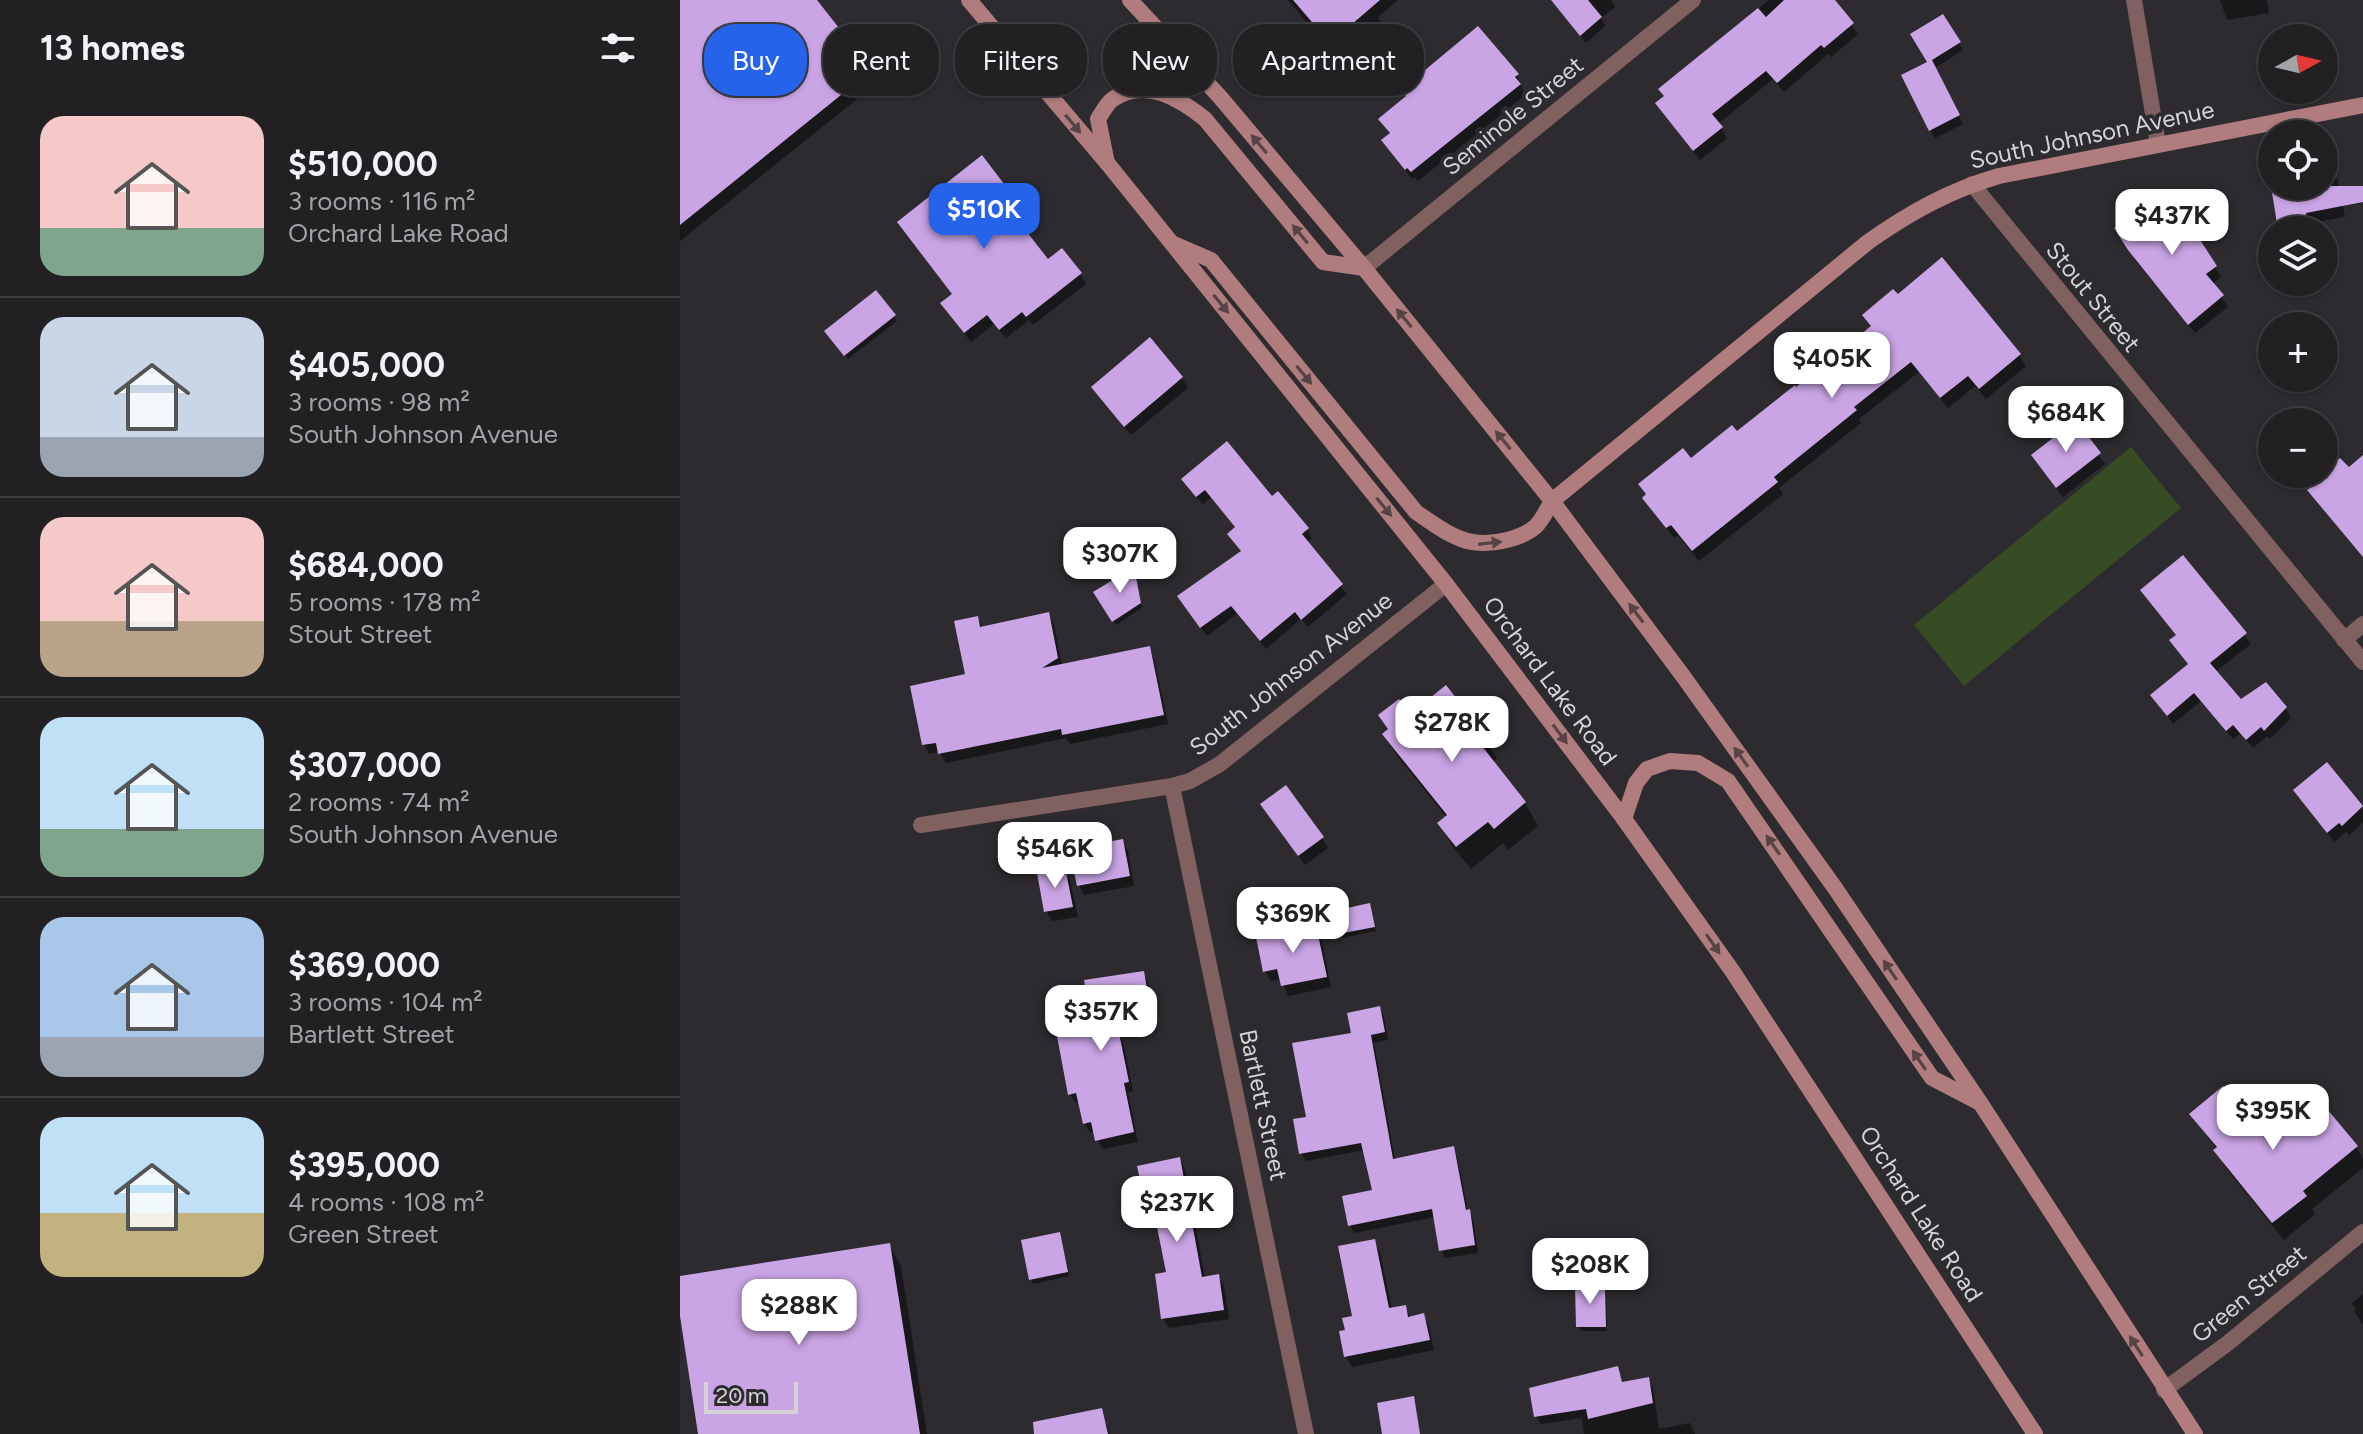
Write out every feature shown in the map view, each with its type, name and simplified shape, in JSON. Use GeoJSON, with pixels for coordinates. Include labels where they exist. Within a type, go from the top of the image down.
{"type":"FeatureCollection","features":[{"type":"Feature","properties":{"kind":"main road","name":"Orchard Lake Road"},"geometry":{"type":"LineString","coordinates":[[969,0],[1108,164],[1446,584],[1624,819],[1733,972],[2035,1434]]}},
{"type":"Feature","properties":{"kind":"main road"},"geometry":{"type":"LineString","coordinates":[[1130,0],[1220,97],[1364,268],[1552,501],[1683,676],[1835,888],[1981,1104],[2195,1434]]}},
{"type":"Feature","properties":{"kind":"main road"},"geometry":{"type":"LineString","coordinates":[[1108,164],[1098,119],[1112,100],[1133,91],[1156,91],[1183,101],[1205,119],[1323,262],[1364,268]]}},
{"type":"Feature","properties":{"kind":"main road","name":"South Johnson Avenue"},"geometry":{"type":"LineString","coordinates":[[1172,243],[1211,260],[1416,512],[1445,532],[1473,544],[1513,539],[1535,527],[1552,501],[1868,242],[1921,207],[1972,184],[1999,176],[2363,105]]}},
{"type":"Feature","properties":{"kind":"main road"},"geometry":{"type":"LineString","coordinates":[[1624,819],[1636,783],[1647,769],[1670,761],[1698,763],[1728,781],[1932,1078],[1981,1104]]}},
{"type":"Feature","properties":{"kind":"street","name":"Seminole Street"},"geometry":{"type":"LineString","coordinates":[[1364,268],[1693,0]]}},
{"type":"Feature","properties":{"kind":"street"},"geometry":{"type":"LineString","coordinates":[[2134,0],[2158,144]]}},
{"type":"Feature","properties":{"kind":"street","name":"Stout Street"},"geometry":{"type":"LineString","coordinates":[[1972,184],[2363,662]]}},
{"type":"Feature","properties":{"kind":"street","name":"South Johnson Avenue"},"geometry":{"type":"LineString","coordinates":[[921,825],[1190,781],[1220,764],[1446,584]]}},
{"type":"Feature","properties":{"kind":"street"},"geometry":{"type":"LineString","coordinates":[[2344,640],[2363,624]]}},
{"type":"Feature","properties":{"kind":"street","name":"Bartlett Street"},"geometry":{"type":"LineString","coordinates":[[1172,786],[1306,1434]]}},
{"type":"Feature","properties":{"kind":"street","name":"Green Street"},"geometry":{"type":"LineString","coordinates":[[2164,1390],[2228,1343],[2363,1232]]}},
{"type":"Feature","properties":{"kind":"green space"},"geometry":{"type":"Polygon","coordinates":[[[2131,447],[2181,508],[1964,686],[1914,625],[2131,447]]]}},
{"type":"Feature","properties":{"kind":"building"},"geometry":{"type":"Polygon","coordinates":[[[680,0],[817,0],[836,24],[823,24],[823,96],[840,96],[680,225],[680,0]]]}},
{"type":"Feature","properties":{"kind":"building"},"geometry":{"type":"Polygon","coordinates":[[[1293,0],[1380,0],[1352,24],[1314,24],[1293,0]]]}},
{"type":"Feature","properties":{"kind":"building"},"geometry":{"type":"Polygon","coordinates":[[[1551,0],[1588,0],[1602,17],[1580,36],[1551,0]]]}},
{"type":"Feature","properties":{"kind":"building"},"geometry":{"type":"Polygon","coordinates":[[[1784,0],[1835,0],[1854,23],[1824,48],[1821,45],[1777,83],[1766,71],[1712,114],[1723,127],[1693,151],[1655,103],[1664,96],[1658,89],[1758,8],[1766,17],[1784,0]]]}},
{"type":"Feature","properties":{"kind":"building"},"geometry":{"type":"Polygon","coordinates":[[[1943,14],[1961,42],[1932,60],[1960,115],[1929,131],[1901,75],[1927,62],[1910,34],[1943,14]]]}},
{"type":"Feature","properties":{"kind":"building"},"geometry":{"type":"Polygon","coordinates":[[[1478,26],[1519,74],[1515,77],[1521,84],[1411,172],[1407,168],[1405,170],[1381,140],[1390,133],[1378,119],[1406,96],[1424,96],[1424,71],[1478,26]]]}},
{"type":"Feature","properties":{"kind":"building"},"geometry":{"type":"Polygon","coordinates":[[[982,155],[1014,197],[1005,204],[1048,259],[1062,248],[1082,273],[1026,317],[1022,312],[999,330],[987,315],[964,333],[940,303],[952,294],[897,222],[982,155]]]}},
{"type":"Feature","properties":{"kind":"building"},"geometry":{"type":"Polygon","coordinates":[[[2338,186],[2363,186],[2363,202],[2306,213],[2307,216],[2276,216],[2273,200],[2338,200],[2338,186]]]}},
{"type":"Feature","properties":{"kind":"building"},"geometry":{"type":"Polygon","coordinates":[[[2169,192],[2217,266],[2206,274],[2224,295],[2188,325],[2114,228],[2169,192]]]}},
{"type":"Feature","properties":{"kind":"building"},"geometry":{"type":"Polygon","coordinates":[[[1942,257],[2021,354],[1979,389],[1968,376],[1940,398],[1911,362],[1774,477],[1778,482],[1692,551],[1671,525],[1666,528],[1642,498],[1646,494],[1638,484],[1683,448],[1691,458],[1732,425],[1737,431],[1796,387],[1871,326],[1862,315],[1893,289],[1898,294],[1942,257]]]}},
{"type":"Feature","properties":{"kind":"building"},"geometry":{"type":"Polygon","coordinates":[[[876,290],[896,315],[844,356],[824,331],[876,290]]]}},
{"type":"Feature","properties":{"kind":"building"},"geometry":{"type":"Polygon","coordinates":[[[1150,337],[1183,377],[1124,427],[1091,387],[1150,337]]]}},
{"type":"Feature","properties":{"kind":"building"},"geometry":{"type":"Polygon","coordinates":[[[2076,420],[2101,453],[2056,488],[2031,455],[2076,420]]]}},
{"type":"Feature","properties":{"kind":"building"},"geometry":{"type":"Polygon","coordinates":[[[1227,441],[1272,496],[1278,491],[1309,528],[1302,534],[1343,584],[1301,620],[1295,612],[1260,641],[1231,606],[1200,628],[1177,596],[1241,551],[1227,534],[1235,527],[1205,490],[1196,497],[1181,479],[1227,441]]]}},
{"type":"Feature","properties":{"kind":"building"},"geometry":{"type":"Polygon","coordinates":[[[2363,455],[2363,557],[2307,490],[2338,488],[2338,460],[2340,458],[2349,467],[2363,455]]]}},
{"type":"Feature","properties":{"kind":"building"},"geometry":{"type":"Polygon","coordinates":[[[2183,555],[2247,633],[2210,663],[2241,699],[2266,682],[2287,707],[2264,731],[2261,727],[2246,740],[2233,725],[2226,731],[2194,693],[2167,716],[2150,695],[2188,664],[2169,640],[2176,635],[2140,590],[2183,555]]]}},
{"type":"Feature","properties":{"kind":"building"},"geometry":{"type":"Polygon","coordinates":[[[1134,567],[1141,603],[1112,622],[1093,592],[1134,567]]]}},
{"type":"Feature","properties":{"kind":"building"},"geometry":{"type":"Polygon","coordinates":[[[1049,612],[1058,658],[1042,668],[1150,646],[1164,715],[1062,735],[1061,729],[938,754],[936,743],[922,745],[910,686],[965,674],[954,621],[978,616],[980,627],[1049,612]]]}},
{"type":"Feature","properties":{"kind":"building"},"geometry":{"type":"Polygon","coordinates":[[[1446,685],[1485,735],[1478,741],[1526,802],[1494,829],[1488,822],[1456,847],[1437,823],[1447,815],[1382,734],[1388,729],[1378,715],[1399,699],[1410,714],[1446,685]]]}},
{"type":"Feature","properties":{"kind":"building"},"geometry":{"type":"Polygon","coordinates":[[[2327,762],[2363,806],[2342,826],[2339,823],[2327,833],[2293,790],[2327,762]]]}},
{"type":"Feature","properties":{"kind":"building"},"geometry":{"type":"Polygon","coordinates":[[[1286,785],[1324,837],[1298,856],[1260,804],[1286,785]]]}},
{"type":"Feature","properties":{"kind":"building"},"geometry":{"type":"Polygon","coordinates":[[[1123,839],[1130,876],[1077,886],[1069,849],[1123,839]]]}},
{"type":"Feature","properties":{"kind":"building"},"geometry":{"type":"Polygon","coordinates":[[[1065,867],[1073,907],[1044,912],[1037,873],[1065,867]]]}},
{"type":"Feature","properties":{"kind":"building"},"geometry":{"type":"Polygon","coordinates":[[[1370,903],[1375,927],[1338,934],[1333,911],[1370,903]]]}},
{"type":"Feature","properties":{"kind":"building"},"geometry":{"type":"Polygon","coordinates":[[[1316,925],[1327,977],[1281,986],[1277,969],[1263,972],[1256,937],[1316,925]]]}},
{"type":"Feature","properties":{"kind":"building"},"geometry":{"type":"Polygon","coordinates":[[[1144,971],[1150,1007],[1115,1013],[1129,1082],[1124,1083],[1134,1132],[1095,1141],[1091,1122],[1083,1124],[1076,1093],[1068,1095],[1054,1020],[1090,1015],[1084,980],[1144,971]]]}},
{"type":"Feature","properties":{"kind":"building"},"geometry":{"type":"Polygon","coordinates":[[[1380,1006],[1385,1032],[1371,1035],[1393,1159],[1454,1146],[1466,1210],[1470,1209],[1475,1245],[1439,1251],[1432,1209],[1348,1226],[1342,1196],[1372,1190],[1361,1143],[1299,1154],[1293,1119],[1306,1117],[1292,1043],[1351,1033],[1347,1013],[1380,1006]]]}},
{"type":"Feature","properties":{"kind":"building"},"geometry":{"type":"Polygon","coordinates":[[[2223,1086],[2271,1146],[2322,1103],[2358,1146],[2303,1191],[2307,1196],[2272,1223],[2213,1150],[2217,1147],[2189,1114],[2223,1086]]]}},
{"type":"Feature","properties":{"kind":"building"},"geometry":{"type":"Polygon","coordinates":[[[1180,1157],[1202,1277],[1219,1274],[1224,1310],[1161,1319],[1155,1274],[1166,1272],[1153,1207],[1146,1209],[1137,1166],[1180,1157]]]}},
{"type":"Feature","properties":{"kind":"building"},"geometry":{"type":"Polygon","coordinates":[[[1060,1232],[1068,1272],[1029,1280],[1021,1240],[1060,1232]]]}},
{"type":"Feature","properties":{"kind":"building"},"geometry":{"type":"Polygon","coordinates":[[[1375,1239],[1389,1308],[1406,1305],[1408,1317],[1424,1313],[1430,1340],[1344,1357],[1339,1331],[1345,1330],[1342,1318],[1352,1316],[1338,1246],[1375,1239]]]}},
{"type":"Feature","properties":{"kind":"building"},"geometry":{"type":"Polygon","coordinates":[[[890,1243],[920,1434],[698,1434],[680,1316],[680,1276],[890,1243]]]}},
{"type":"Feature","properties":{"kind":"building"},"geometry":{"type":"Polygon","coordinates":[[[1575,1285],[1605,1285],[1606,1327],[1576,1327],[1575,1285]]]}},
{"type":"Feature","properties":{"kind":"building"},"geometry":{"type":"Polygon","coordinates":[[[1618,1366],[1622,1382],[1649,1377],[1653,1403],[1588,1419],[1586,1409],[1534,1417],[1529,1388],[1618,1366]]]}},
{"type":"Feature","properties":{"kind":"building"},"geometry":{"type":"Polygon","coordinates":[[[1414,1396],[1420,1434],[1382,1434],[1377,1403],[1414,1396]]]}},
{"type":"Feature","properties":{"kind":"building"},"geometry":{"type":"Polygon","coordinates":[[[1102,1408],[1108,1434],[1034,1434],[1033,1422],[1102,1408]]]}}]}
